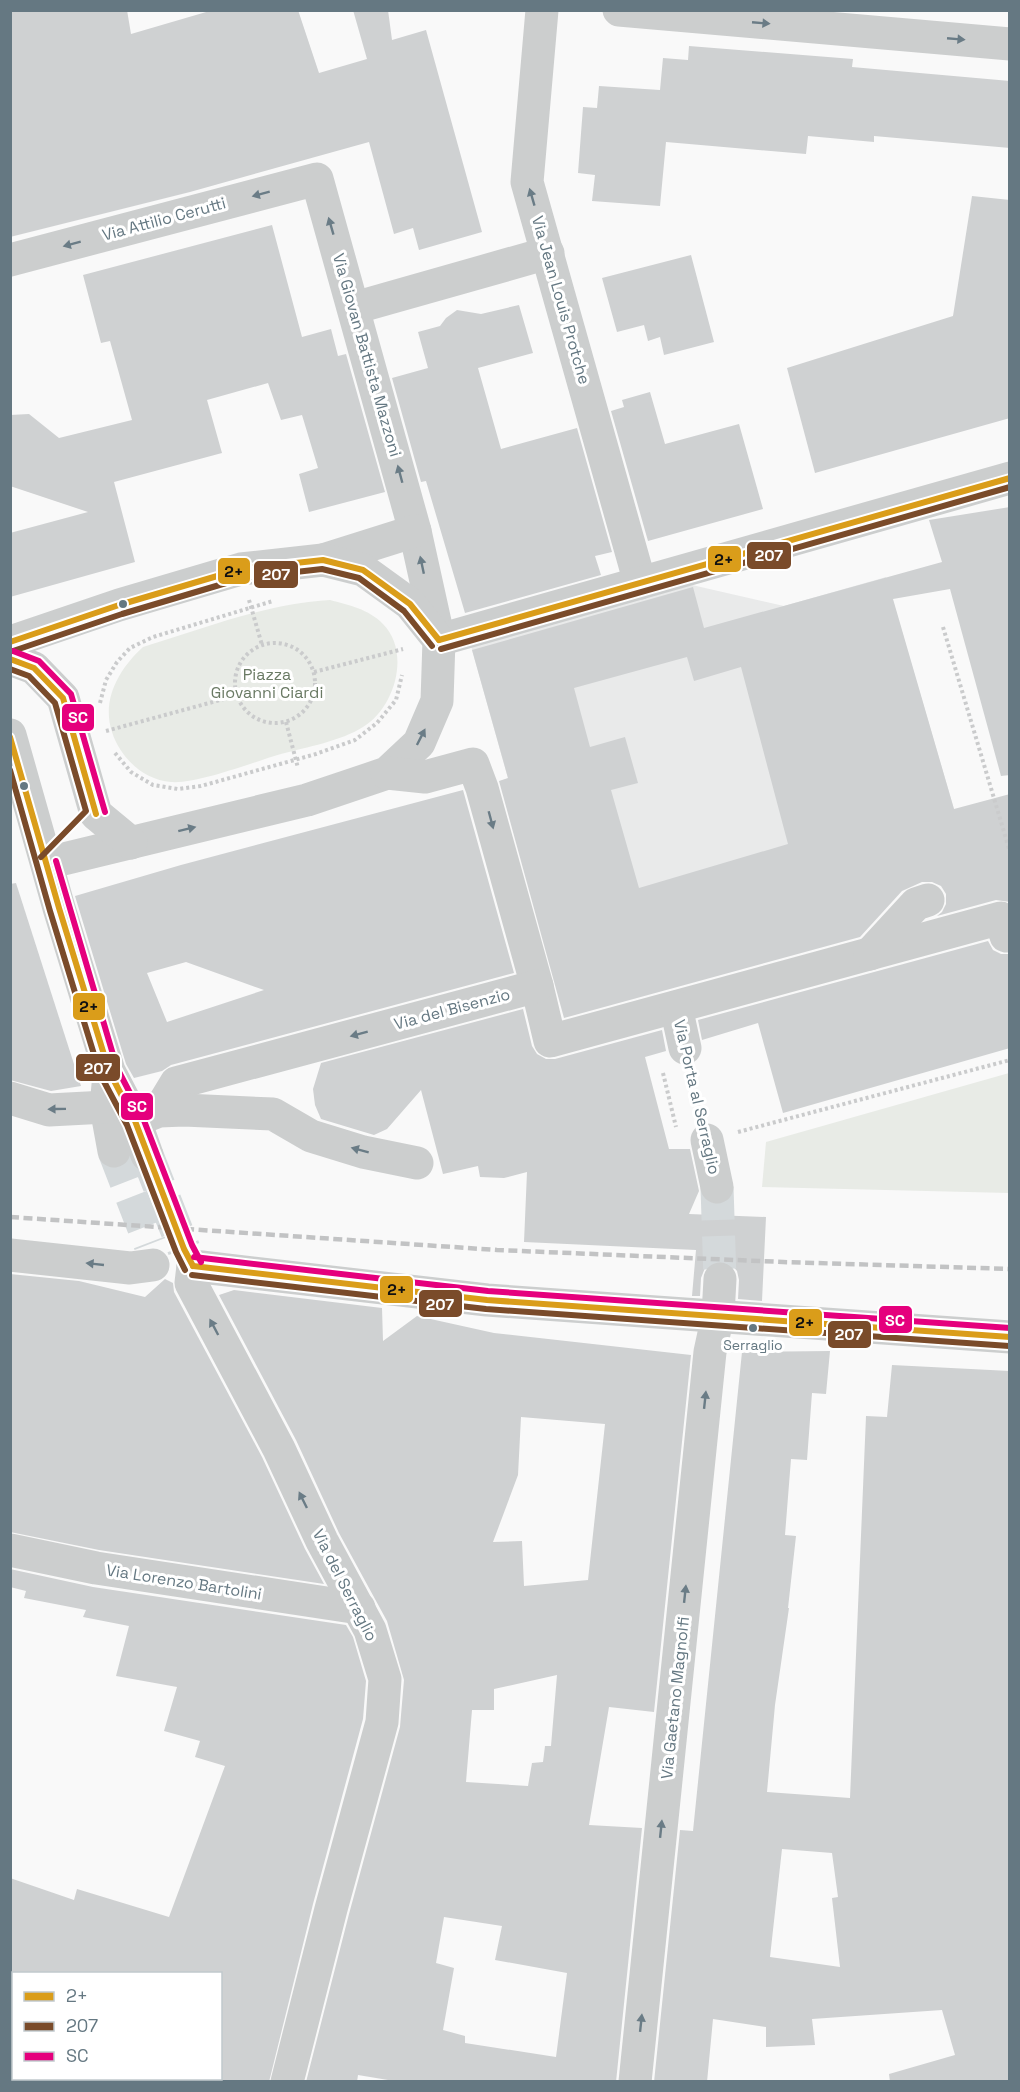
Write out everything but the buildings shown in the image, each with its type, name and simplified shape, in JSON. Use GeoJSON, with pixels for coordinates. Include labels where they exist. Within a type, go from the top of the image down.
{"type":"FeatureCollection","features":[{"type":"Feature","properties":{"kind":"street","name":"Via Jean Louis Protche"},"geometry":{"type":"LineString","coordinates":[[542,10],[527,183],[640,583]]}},
{"type":"Feature","properties":{"kind":"street"},"geometry":{"type":"LineString","coordinates":[[619,10],[1010,44]]}},
{"type":"Feature","properties":{"kind":"street","name":"Via Attilio Cerutti"},"geometry":{"type":"LineString","coordinates":[[10,260],[317,179]]}},
{"type":"Feature","properties":{"kind":"street","name":"Via Giovan Battista Mazzoni"},"geometry":{"type":"LineString","coordinates":[[317,179],[415,531]]}},
{"type":"Feature","properties":{"kind":"street"},"geometry":{"type":"LineString","coordinates":[[354,308],[548,253]]}},
{"type":"Feature","properties":{"kind":"street"},"geometry":{"type":"LineString","coordinates":[[439,640],[1010,478]]}},
{"type":"Feature","properties":{"kind":"street"},"geometry":{"type":"LineString","coordinates":[[10,642],[119,605],[241,569],[323,560],[415,531],[439,640],[437,701],[419,743],[387,773],[307,800],[47,863]]}},
{"type":"Feature","properties":{"kind":"street"},"geometry":{"type":"LineString","coordinates":[[323,560],[363,570],[410,604],[439,640]]}},
{"type":"Feature","properties":{"kind":"street"},"geometry":{"type":"LineString","coordinates":[[22,664],[45,657],[119,605]]}},
{"type":"Feature","properties":{"kind":"street"},"geometry":{"type":"LineString","coordinates":[[22,664],[63,698],[96,814],[130,843]]}},
{"type":"Feature","properties":{"kind":"street"},"geometry":{"type":"LineString","coordinates":[[10,735],[58,908],[110,1071],[147,1116],[147,1155]]}},
{"type":"Feature","properties":{"kind":"street"},"geometry":{"type":"LineString","coordinates":[[387,773],[425,777],[473,764],[482,788],[550,1041],[1001,918],[1005,936]]}},
{"type":"Feature","properties":{"kind":"street"},"geometry":{"type":"LineString","coordinates":[[47,863],[96,814]]}},
{"type":"Feature","properties":{"kind":"street"},"geometry":{"type":"LineString","coordinates":[[870,954],[916,904],[928,900]]}},
{"type":"Feature","properties":{"kind":"street","name":"Via del Bisenzio"},"geometry":{"type":"LineString","coordinates":[[147,1116],[176,1083],[537,986]]}},
{"type":"Feature","properties":{"kind":"street","name":"Via Porta al Serraglio"},"geometry":{"type":"LineString","coordinates":[[676,1007],[686,1048]]}},
{"type":"Feature","properties":{"kind":"street"},"geometry":{"type":"LineString","coordinates":[[110,1071],[106,1107],[114,1151]]}},
{"type":"Feature","properties":{"kind":"street"},"geometry":{"type":"LineString","coordinates":[[10,1098],[49,1110],[106,1107]]}},
{"type":"Feature","properties":{"kind":"street"},"geometry":{"type":"LineString","coordinates":[[147,1116],[184,1110],[273,1114],[311,1136],[363,1152],[417,1163]]}},
{"type":"Feature","properties":{"kind":"street","name":"Via Porta al Serraglio"},"geometry":{"type":"LineString","coordinates":[[693,1137],[717,1187]]}},
{"type":"Feature","properties":{"kind":"street"},"geometry":{"type":"LineString","coordinates":[[10,1255],[130,1268],[152,1254],[189,1266],[487,1300],[1010,1337]]}},
{"type":"Feature","properties":{"kind":"street","name":"Via del Serraglio"},"geometry":{"type":"LineString","coordinates":[[189,1266],[322,1540],[359,1608],[376,1647],[385,1679],[382,1722],[287,2082]]}},
{"type":"Feature","properties":{"kind":"street"},"geometry":{"type":"LineString","coordinates":[[718,1315],[720,1279]]}},
{"type":"Feature","properties":{"kind":"street","name":"Via Gaetano Magnolfi"},"geometry":{"type":"LineString","coordinates":[[635,2082],[710,1352],[718,1315]]}},
{"type":"Feature","properties":{"kind":"street","name":"Via Lorenzo Bartolini"},"geometry":{"type":"LineString","coordinates":[[10,1550],[96,1568],[359,1608]]}},
{"type":"Feature","properties":{"kind":"path"},"geometry":{"type":"LineString","coordinates":[[241,569],[262,645]]}},
{"type":"Feature","properties":{"kind":"path"},"geometry":{"type":"LineString","coordinates":[[99,706],[106,680],[117,662],[130,648],[153,637],[283,599]]}},
{"type":"Feature","properties":{"kind":"path"},"geometry":{"type":"LineString","coordinates":[[943,627],[1010,852]]}},
{"type":"Feature","properties":{"kind":"path"},"geometry":{"type":"LineString","coordinates":[[314,672],[439,640]]}},
{"type":"Feature","properties":{"kind":"path"},"geometry":{"type":"LineString","coordinates":[[400,641],[403,649],[402,658]]}},
{"type":"Feature","properties":{"kind":"path"},"geometry":{"type":"LineString","coordinates":[[278,643],[294,648],[306,658],[314,672],[315,688],[310,703],[300,715],[286,722],[270,724],[255,719],[243,709],[236,696],[234,680],[238,665],[248,652],[262,645],[278,643]]}},
{"type":"Feature","properties":{"kind":"path"},"geometry":{"type":"LineString","coordinates":[[110,747],[120,761],[139,778],[153,785],[178,789],[201,786],[316,754],[355,740],[377,723],[396,700],[402,668]]}},
{"type":"Feature","properties":{"kind":"path"},"geometry":{"type":"LineString","coordinates":[[103,731],[236,696]]}},
{"type":"Feature","properties":{"kind":"path"},"geometry":{"type":"LineString","coordinates":[[286,722],[307,800]]}},
{"type":"Feature","properties":{"kind":"path"},"geometry":{"type":"LineString","coordinates":[[102,723],[106,739]]}},
{"type":"Feature","properties":{"kind":"path","name":"Via Porta al Serraglio"},"geometry":{"type":"LineString","coordinates":[[686,1048],[693,1137]]}},
{"type":"Feature","properties":{"kind":"path"},"geometry":{"type":"LineString","coordinates":[[663,1072],[693,1137],[1010,1060]]}},
{"type":"Feature","properties":{"kind":"shaded area"},"geometry":{"type":"Polygon","coordinates":[[[886,577],[954,809],[564,979],[471,646],[692,585],[784,606],[886,577]]]}},
{"type":"Feature","properties":{"kind":"green space","name":"Piazza Giovanni Ciardi"},"geometry":{"type":"Polygon","coordinates":[[[330,600],[358,608],[377,619],[391,636],[396,649],[397,664],[391,693],[384,707],[363,727],[324,743],[182,782],[151,777],[134,766],[121,750],[109,720],[111,696],[120,674],[143,647],[282,606],[330,600]]]}},
{"type":"Feature","properties":{"kind":"green space"},"geometry":{"type":"Polygon","coordinates":[[[1009,1073],[1009,1193],[762,1187],[766,1142],[1009,1073]]]}},
{"type":"Feature","properties":{"kind":"tunnel"},"geometry":{"type":"LineString","coordinates":[[114,1151],[150,1244]]}},
{"type":"Feature","properties":{"kind":"tunnel"},"geometry":{"type":"LineString","coordinates":[[147,1155],[184,1249]]}},
{"type":"Feature","properties":{"kind":"tunnel"},"geometry":{"type":"LineString","coordinates":[[717,1187],[720,1279]]}},
{"type":"Feature","properties":{"kind":"railway"},"geometry":{"type":"LineString","coordinates":[[10,1217],[497,1250],[1010,1269]]}},
{"type":"Feature","properties":{"kind":"transit line","name":"2+"},"geometry":{"type":"LineString","coordinates":[[439,640],[1010,478]]}},
{"type":"Feature","properties":{"kind":"transit line","name":"207"},"geometry":{"type":"LineString","coordinates":[[441,649],[1010,487]]}},
{"type":"Feature","properties":{"kind":"transit line","name":"2+"},"geometry":{"type":"LineString","coordinates":[[10,642],[119,605],[241,569],[323,560],[363,570],[410,604],[439,640]]}},
{"type":"Feature","properties":{"kind":"transit line","name":"207"},"geometry":{"type":"LineString","coordinates":[[13,651],[122,614],[243,578],[322,569],[359,578],[404,611],[432,646]]}},
{"type":"Feature","properties":{"kind":"transit line","name":"SC"},"geometry":{"type":"LineString","coordinates":[[13,651],[39,661],[71,694],[105,812]]}},
{"type":"Feature","properties":{"kind":"transit line","name":"2+"},"geometry":{"type":"LineString","coordinates":[[10,659],[34,668],[63,698],[96,814]]}},
{"type":"Feature","properties":{"kind":"transit line","name":"207"},"geometry":{"type":"LineString","coordinates":[[10,669],[29,676],[55,703],[86,811],[41,857]]}},
{"type":"Feature","properties":{"kind":"transit line","name":"2+"},"geometry":{"type":"LineString","coordinates":[[10,737],[109,1071],[135,1121],[184,1249],[193,1266]]}},
{"type":"Feature","properties":{"kind":"transit line","name":"207"},"geometry":{"type":"LineString","coordinates":[[10,770],[100,1074],[127,1125],[185,1270]]}},
{"type":"Feature","properties":{"kind":"transit line","name":"SC"},"geometry":{"type":"LineString","coordinates":[[56,861],[117,1068],[143,1118],[192,1245],[201,1262]]}},
{"type":"Feature","properties":{"kind":"transit line","name":"SC"},"geometry":{"type":"LineString","coordinates":[[194,1257],[488,1291],[1010,1328]]}},
{"type":"Feature","properties":{"kind":"transit line","name":"2+"},"geometry":{"type":"LineString","coordinates":[[193,1266],[487,1300],[1010,1337]]}},
{"type":"Feature","properties":{"kind":"transit line","name":"207"},"geometry":{"type":"LineString","coordinates":[[192,1275],[486,1309],[1009,1346]]}},
{"type":"Feature","properties":{"kind":"place","name":"Serraglio"},"geometry":{"type":"Point","coordinates":[753,1328]}}]}
